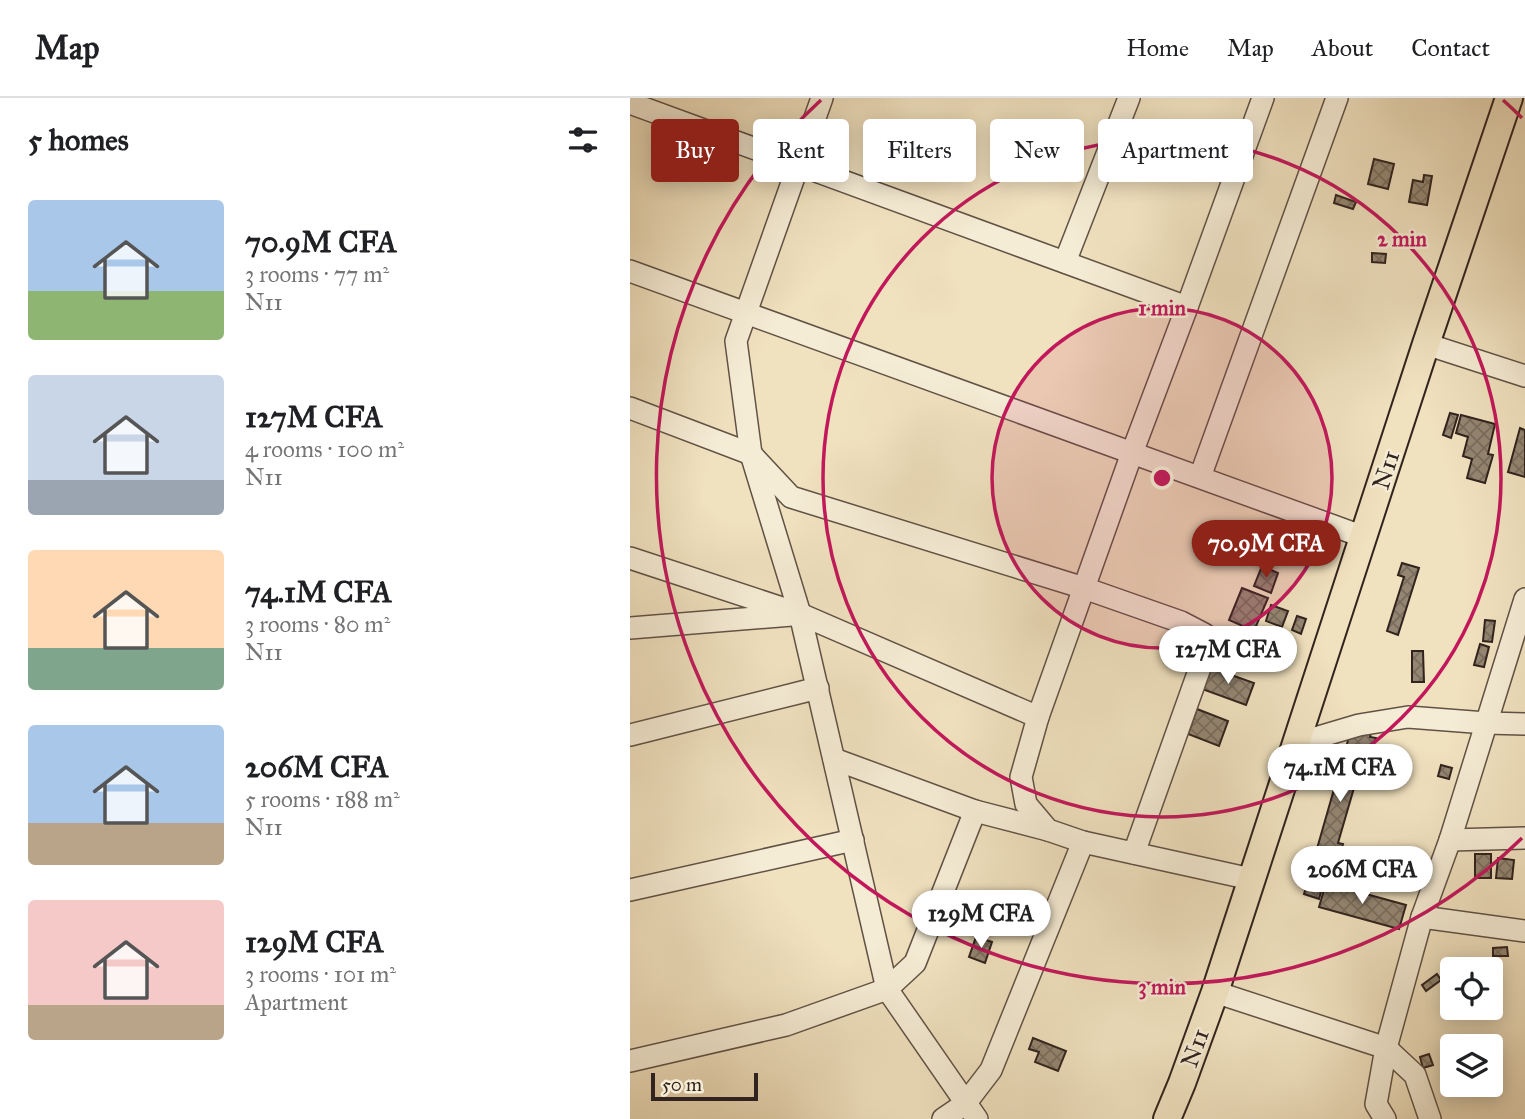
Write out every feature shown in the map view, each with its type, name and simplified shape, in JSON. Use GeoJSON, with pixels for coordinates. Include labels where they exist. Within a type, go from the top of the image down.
{"type":"FeatureCollection","features":[{"type":"Feature","properties":{"kind":"main road","name":"N11"},"geometry":{"type":"LineString","coordinates":[[1167,1119],[1215,992],[1509,98]]}},
{"type":"Feature","properties":{"kind":"street"},"geometry":{"type":"LineString","coordinates":[[814,119],[822,98]]}},
{"type":"Feature","properties":{"kind":"street"},"geometry":{"type":"LineString","coordinates":[[1065,262],[1129,98]]}},
{"type":"Feature","properties":{"kind":"street"},"geometry":{"type":"LineString","coordinates":[[1048,830],[1026,804],[1021,778],[1038,717],[1263,98]]}},
{"type":"Feature","properties":{"kind":"street"},"geometry":{"type":"LineString","coordinates":[[1200,477],[1337,98]]}},
{"type":"Feature","properties":{"kind":"street"},"geometry":{"type":"LineString","coordinates":[[630,103],[667,107],[753,145]]}},
{"type":"Feature","properties":{"kind":"street"},"geometry":{"type":"LineString","coordinates":[[792,182],[736,341],[751,454],[800,614],[887,989],[971,1111]]}},
{"type":"Feature","properties":{"kind":"street"},"geometry":{"type":"LineString","coordinates":[[845,182],[1187,307]]}},
{"type":"Feature","properties":{"kind":"street"},"geometry":{"type":"LineString","coordinates":[[630,271],[1364,537]]}},
{"type":"Feature","properties":{"kind":"street"},"geometry":{"type":"LineString","coordinates":[[1426,344],[1525,376]]}},
{"type":"Feature","properties":{"kind":"street"},"geometry":{"type":"LineString","coordinates":[[630,408],[751,454],[791,497],[1084,588],[1181,622],[1203,634],[1207,648],[1134,853]]}},
{"type":"Feature","properties":{"kind":"street"},"geometry":{"type":"LineString","coordinates":[[630,558],[800,614],[1038,717]]}},
{"type":"Feature","properties":{"kind":"street"},"geometry":{"type":"LineString","coordinates":[[1384,1119],[1376,1104],[1386,1048],[1422,917],[1450,840],[1525,599]]}},
{"type":"Feature","properties":{"kind":"street"},"geometry":{"type":"LineString","coordinates":[[630,628],[800,614]]}},
{"type":"Feature","properties":{"kind":"street"},"geometry":{"type":"LineString","coordinates":[[630,735],[818,688]]}},
{"type":"Feature","properties":{"kind":"street"},"geometry":{"type":"LineString","coordinates":[[1295,744],[1359,726],[1408,717],[1525,724]]}},
{"type":"Feature","properties":{"kind":"street"},"geometry":{"type":"LineString","coordinates":[[834,759],[975,811],[1083,842],[1251,880]]}},
{"type":"Feature","properties":{"kind":"street"},"geometry":{"type":"LineString","coordinates":[[630,1061],[786,1025],[887,989],[915,963],[975,811]]}},
{"type":"Feature","properties":{"kind":"street"},"geometry":{"type":"LineString","coordinates":[[1450,840],[1525,838]]}},
{"type":"Feature","properties":{"kind":"street"},"geometry":{"type":"LineString","coordinates":[[630,890],[853,840]]}},
{"type":"Feature","properties":{"kind":"street"},"geometry":{"type":"LineString","coordinates":[[943,1119],[971,1111],[991,1070],[1083,842]]}},
{"type":"Feature","properties":{"kind":"street"},"geometry":{"type":"LineString","coordinates":[[1422,917],[1525,931]]}},
{"type":"Feature","properties":{"kind":"street"},"geometry":{"type":"LineString","coordinates":[[1215,992],[1386,1048],[1415,1075],[1430,1119]]}},
{"type":"Feature","properties":{"kind":"building"},"geometry":{"type":"Polygon","coordinates":[[[1374,159],[1394,164],[1388,189],[1368,184],[1374,159]]]}},
{"type":"Feature","properties":{"kind":"building"},"geometry":{"type":"Polygon","coordinates":[[[1424,175],[1432,176],[1427,205],[1409,202],[1413,180],[1423,182],[1424,175]]]}},
{"type":"Feature","properties":{"kind":"building"},"geometry":{"type":"Polygon","coordinates":[[[1336,195],[1356,202],[1353,209],[1334,203],[1336,195]]]}},
{"type":"Feature","properties":{"kind":"building"},"geometry":{"type":"Polygon","coordinates":[[[1372,253],[1386,254],[1385,263],[1372,262],[1372,253]]]}},
{"type":"Feature","properties":{"kind":"building"},"geometry":{"type":"Polygon","coordinates":[[[1450,413],[1458,415],[1451,438],[1443,435],[1450,413]]]}},
{"type":"Feature","properties":{"kind":"building"},"geometry":{"type":"Polygon","coordinates":[[[1461,415],[1495,424],[1488,454],[1493,455],[1485,483],[1467,478],[1472,459],[1463,456],[1468,437],[1456,433],[1461,415]]]}},
{"type":"Feature","properties":{"kind":"building"},"geometry":{"type":"Polygon","coordinates":[[[1520,428],[1525,430],[1525,477],[1508,472],[1520,428]]]}},
{"type":"Feature","properties":{"kind":"building"},"geometry":{"type":"Polygon","coordinates":[[[1402,563],[1419,568],[1398,635],[1387,631],[1404,577],[1398,575],[1402,563]]]}},
{"type":"Feature","properties":{"kind":"building"},"geometry":{"type":"Polygon","coordinates":[[[1262,566],[1278,573],[1271,593],[1254,586],[1262,566]]]}},
{"type":"Feature","properties":{"kind":"building"},"geometry":{"type":"Polygon","coordinates":[[[1242,588],[1268,598],[1254,631],[1229,620],[1242,588]]]}},
{"type":"Feature","properties":{"kind":"building"},"geometry":{"type":"Polygon","coordinates":[[[1271,605],[1288,611],[1282,627],[1266,621],[1271,605]]]}},
{"type":"Feature","properties":{"kind":"building"},"geometry":{"type":"Polygon","coordinates":[[[1297,616],[1306,619],[1301,634],[1292,630],[1297,616]]]}},
{"type":"Feature","properties":{"kind":"building"},"geometry":{"type":"Polygon","coordinates":[[[1485,620],[1495,621],[1492,642],[1483,641],[1485,620]]]}},
{"type":"Feature","properties":{"kind":"building"},"geometry":{"type":"Polygon","coordinates":[[[1237,643],[1255,650],[1249,666],[1231,660],[1237,643]]]}},
{"type":"Feature","properties":{"kind":"building"},"geometry":{"type":"Polygon","coordinates":[[[1480,644],[1489,647],[1484,667],[1474,665],[1480,644]]]}},
{"type":"Feature","properties":{"kind":"building"},"geometry":{"type":"Polygon","coordinates":[[[1412,651],[1423,651],[1424,682],[1412,682],[1412,651]]]}},
{"type":"Feature","properties":{"kind":"building"},"geometry":{"type":"Polygon","coordinates":[[[1209,667],[1254,683],[1246,705],[1202,689],[1209,667]]]}},
{"type":"Feature","properties":{"kind":"building"},"geometry":{"type":"Polygon","coordinates":[[[1197,709],[1228,721],[1219,746],[1188,734],[1197,709]]]}},
{"type":"Feature","properties":{"kind":"building"},"geometry":{"type":"Polygon","coordinates":[[[1355,716],[1374,721],[1370,737],[1376,738],[1369,759],[1363,757],[1338,843],[1343,844],[1337,865],[1329,863],[1319,899],[1304,894],[1355,716]]]}},
{"type":"Feature","properties":{"kind":"building"},"geometry":{"type":"Polygon","coordinates":[[[1441,765],[1452,768],[1449,779],[1438,776],[1441,765]]]}},
{"type":"Feature","properties":{"kind":"building"},"geometry":{"type":"Polygon","coordinates":[[[1475,854],[1491,854],[1491,878],[1475,878],[1475,854]]]}},
{"type":"Feature","properties":{"kind":"building"},"geometry":{"type":"Polygon","coordinates":[[[1498,858],[1514,860],[1512,879],[1496,878],[1498,858]]]}},
{"type":"Feature","properties":{"kind":"building"},"geometry":{"type":"Polygon","coordinates":[[[1326,883],[1406,905],[1399,929],[1319,907],[1326,883]]]}},
{"type":"Feature","properties":{"kind":"building"},"geometry":{"type":"Polygon","coordinates":[[[976,937],[992,942],[985,963],[969,957],[976,937]]]}},
{"type":"Feature","properties":{"kind":"building"},"geometry":{"type":"Polygon","coordinates":[[[1507,947],[1508,956],[1493,956],[1493,948],[1507,947]]]}},
{"type":"Feature","properties":{"kind":"building"},"geometry":{"type":"Polygon","coordinates":[[[1437,974],[1440,978],[1426,991],[1422,985],[1437,974]]]}},
{"type":"Feature","properties":{"kind":"building"},"geometry":{"type":"Polygon","coordinates":[[[1033,1038],[1066,1051],[1058,1071],[1035,1062],[1039,1052],[1029,1049],[1033,1038]]]}},
{"type":"Feature","properties":{"kind":"building"},"geometry":{"type":"Polygon","coordinates":[[[1429,1054],[1433,1065],[1423,1068],[1420,1057],[1429,1054]]]}}]}
